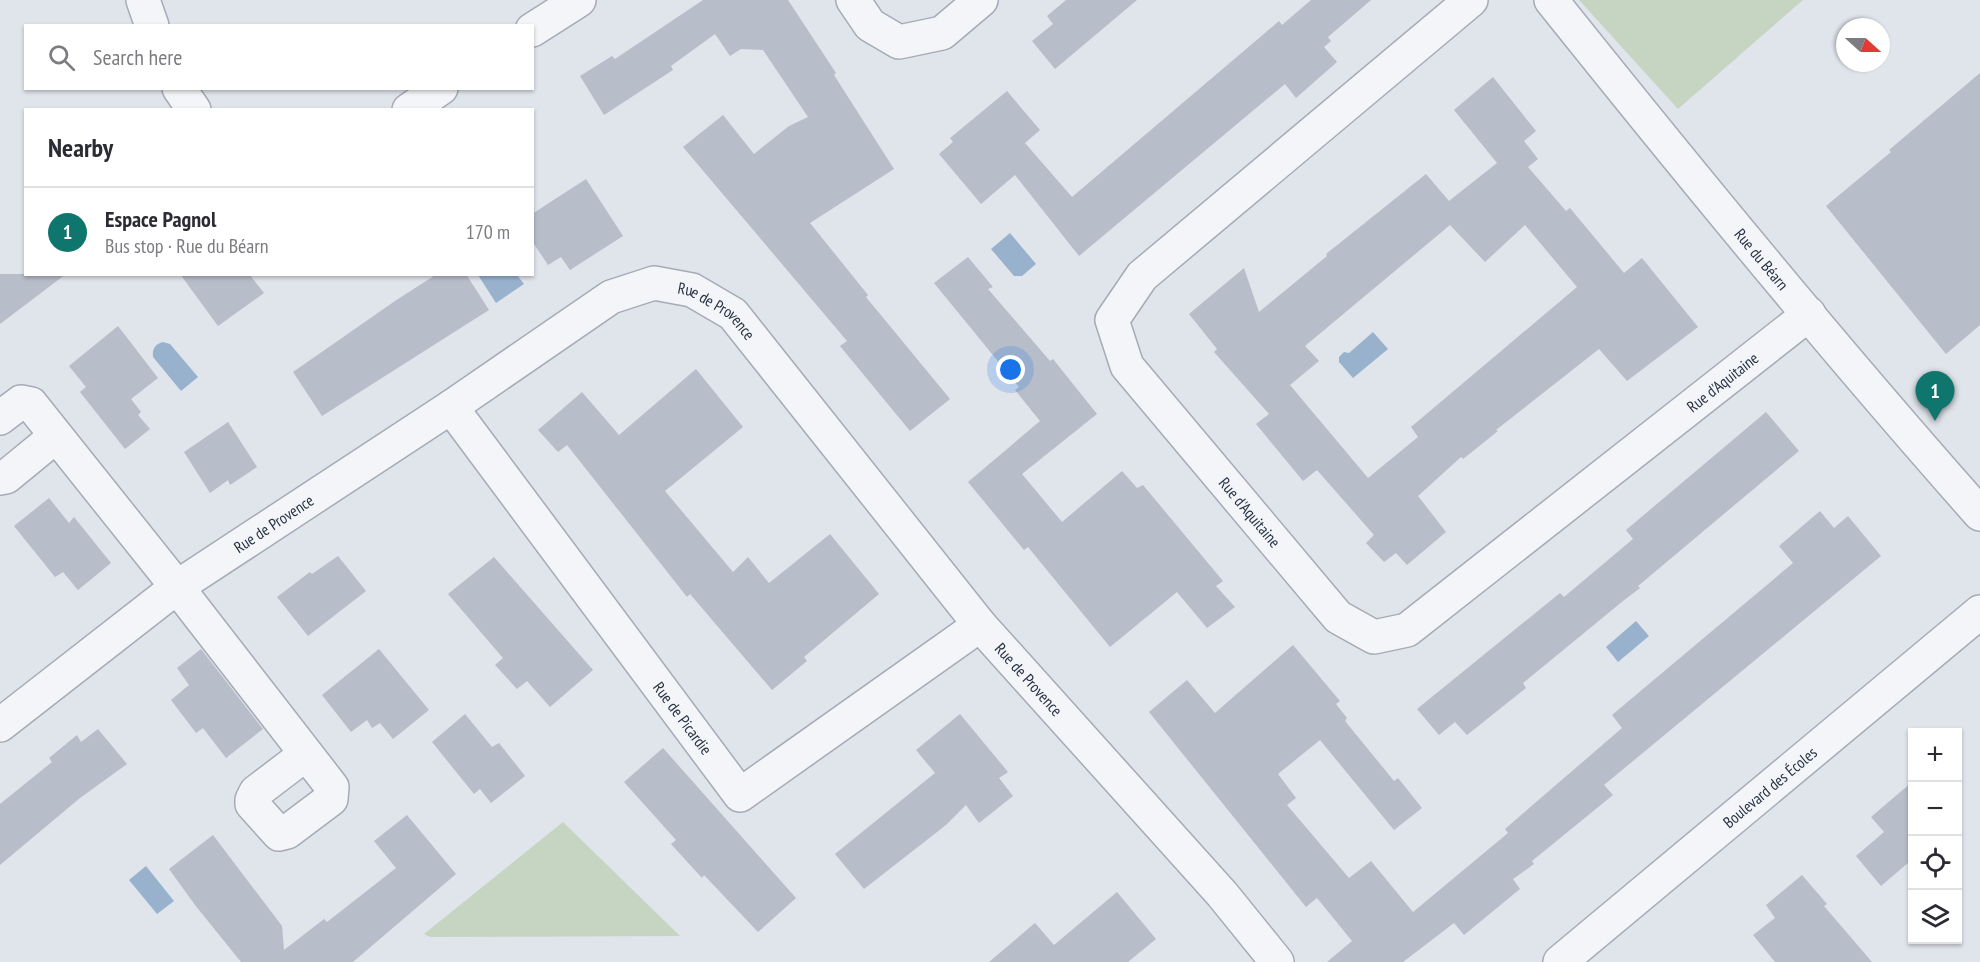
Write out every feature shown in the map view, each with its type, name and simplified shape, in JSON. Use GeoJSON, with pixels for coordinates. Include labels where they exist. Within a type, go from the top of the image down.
{"type":"FeatureCollection","features":[{"type":"Feature","properties":{"kind":"street"},"geometry":{"type":"LineString","coordinates":[[143,0],[151,24]]}},
{"type":"Feature","properties":{"kind":"street"},"geometry":{"type":"LineString","coordinates":[[534,29],[579,0]]}},
{"type":"Feature","properties":{"kind":"street"},"geometry":{"type":"LineString","coordinates":[[853,0],[870,25],[898,42],[942,33],[981,0]]}},
{"type":"Feature","properties":{"kind":"street","name":"Rue d'Aquitaine"},"geometry":{"type":"LineString","coordinates":[[1471,0],[1142,276],[1112,320],[1127,366],[1338,617],[1374,637],[1407,630],[1809,314]]}},
{"type":"Feature","properties":{"kind":"street","name":"Rue du Béarn"},"geometry":{"type":"LineString","coordinates":[[1551,0],[1662,139],[1980,514]]}},
{"type":"Feature","properties":{"kind":"street"},"geometry":{"type":"LineString","coordinates":[[180,90],[193,108]]}},
{"type":"Feature","properties":{"kind":"street"},"geometry":{"type":"LineString","coordinates":[[412,108],[438,90]]}},
{"type":"Feature","properties":{"kind":"street","name":"Rue de Provence"},"geometry":{"type":"LineString","coordinates":[[0,725],[177,587],[451,407],[611,297],[654,282],[692,290],[733,314],[980,625],[1222,894],[1277,962]]}},
{"type":"Feature","properties":{"kind":"street"},"geometry":{"type":"LineString","coordinates":[[0,418],[18,404],[26,402],[31,404],[306,754]]}},
{"type":"Feature","properties":{"kind":"street","name":"Rue de Picardie"},"geometry":{"type":"LineString","coordinates":[[451,407],[740,795],[980,625]]}},
{"type":"Feature","properties":{"kind":"street"},"geometry":{"type":"LineString","coordinates":[[0,478],[6,477],[57,436]]}},
{"type":"Feature","properties":{"kind":"street","name":"Boulevard des Écoles"},"geometry":{"type":"LineString","coordinates":[[1560,962],[1980,612]]}},
{"type":"Feature","properties":{"kind":"green space"},"geometry":{"type":"Polygon","coordinates":[[[1579,0],[1803,0],[1678,109],[1579,0]]]}},
{"type":"Feature","properties":{"kind":"green space"},"geometry":{"type":"Polygon","coordinates":[[[563,822],[680,936],[430,937],[424,934],[563,822]]]}},
{"type":"Feature","properties":{"kind":"water"},"geometry":{"type":"Polygon","coordinates":[[[1010,233],[1036,264],[1022,276],[1014,276],[991,249],[1010,233]]]}},
{"type":"Feature","properties":{"kind":"water"},"geometry":{"type":"Polygon","coordinates":[[[479,276],[518,276],[524,284],[496,303],[479,276]]]}},
{"type":"Feature","properties":{"kind":"water"},"geometry":{"type":"Polygon","coordinates":[[[1373,332],[1388,349],[1353,378],[1339,362],[1339,357],[1344,352],[1349,353],[1373,332]]]}},
{"type":"Feature","properties":{"kind":"water"},"geometry":{"type":"Polygon","coordinates":[[[163,342],[170,344],[198,377],[181,391],[153,357],[155,347],[163,342]]]}},
{"type":"Feature","properties":{"kind":"water"},"geometry":{"type":"Polygon","coordinates":[[[1636,621],[1649,636],[1618,662],[1606,647],[1636,621]]]}},
{"type":"Feature","properties":{"kind":"water"},"geometry":{"type":"Polygon","coordinates":[[[146,866],[174,901],[157,914],[129,880],[146,866]]]}},
{"type":"Feature","properties":{"kind":"building"},"geometry":{"type":"Polygon","coordinates":[[[703,0],[788,0],[836,73],[834,75],[894,169],[810,223],[868,295],[866,297],[950,399],[910,431],[840,346],[847,341],[683,147],[723,115],[754,154],[789,126],[808,117],[763,50],[741,49],[730,56],[715,34],[671,66],[673,70],[604,115],[580,76],[612,56],[615,59],[703,0]]]}},
{"type":"Feature","properties":{"kind":"building"},"geometry":{"type":"Polygon","coordinates":[[[1066,0],[1137,0],[1055,69],[1032,41],[1053,24],[1047,16],[1066,0]]]}},
{"type":"Feature","properties":{"kind":"building"},"geometry":{"type":"Polygon","coordinates":[[[1311,0],[1371,0],[1328,37],[1331,41],[1324,47],[1337,62],[1296,98],[1285,84],[1079,256],[1015,175],[981,204],[939,154],[953,142],[950,138],[1007,91],[1040,130],[1025,143],[1072,197],[1279,21],[1282,25],[1311,0]]]}},
{"type":"Feature","properties":{"kind":"building"},"geometry":{"type":"Polygon","coordinates":[[[1980,73],[1980,325],[1946,354],[1826,206],[1980,73]]]}},
{"type":"Feature","properties":{"kind":"building"},"geometry":{"type":"Polygon","coordinates":[[[1493,77],[1536,131],[1524,141],[1538,159],[1528,167],[1566,211],[1570,208],[1624,273],[1642,258],[1698,327],[1627,381],[1599,349],[1463,459],[1461,457],[1418,496],[1446,532],[1407,565],[1396,553],[1384,562],[1366,543],[1374,535],[1317,470],[1303,481],[1256,424],[1269,414],[1214,352],[1217,349],[1189,314],[1244,268],[1259,312],[1327,256],[1326,254],[1426,174],[1449,201],[1497,163],[1454,110],[1493,77]],[[1450,225],[1305,346],[1319,361],[1290,385],[1368,478],[1418,437],[1411,427],[1577,287],[1525,225],[1485,262],[1450,225]]]}},
{"type":"Feature","properties":{"kind":"building"},"geometry":{"type":"Polygon","coordinates":[[[586,179],[623,236],[570,270],[561,257],[548,265],[534,244],[534,213],[586,179]]]}},
{"type":"Feature","properties":{"kind":"building"},"geometry":{"type":"Polygon","coordinates":[[[968,257],[993,287],[988,289],[1050,361],[1053,359],[1097,414],[1022,474],[1062,522],[1122,471],[1137,488],[1143,485],[1223,581],[1216,586],[1235,607],[1207,628],[1177,592],[1110,647],[1028,547],[1024,550],[968,482],[1040,421],[1015,390],[1019,387],[934,283],[968,257]]]}},
{"type":"Feature","properties":{"kind":"building"},"geometry":{"type":"Polygon","coordinates":[[[0,274],[63,276],[0,324],[0,274]]]}},
{"type":"Feature","properties":{"kind":"building"},"geometry":{"type":"Polygon","coordinates":[[[181,276],[251,276],[264,293],[218,326],[181,276]]]}},
{"type":"Feature","properties":{"kind":"building"},"geometry":{"type":"Polygon","coordinates":[[[434,276],[467,276],[489,310],[322,416],[293,372],[434,276]]]}},
{"type":"Feature","properties":{"kind":"building"},"geometry":{"type":"Polygon","coordinates":[[[118,326],[158,378],[131,399],[141,412],[138,415],[150,429],[125,449],[80,392],[86,387],[69,366],[118,326]]]}},
{"type":"Feature","properties":{"kind":"building"},"geometry":{"type":"Polygon","coordinates":[[[696,369],[743,427],[665,491],[733,572],[748,557],[769,583],[830,534],[879,594],[804,657],[807,661],[772,690],[690,594],[687,597],[567,445],[558,452],[538,430],[582,392],[619,435],[696,369]]]}},
{"type":"Feature","properties":{"kind":"building"},"geometry":{"type":"Polygon","coordinates":[[[1766,412],[1799,451],[1638,586],[1640,588],[1523,683],[1526,688],[1467,735],[1455,722],[1439,735],[1417,709],[1560,593],[1564,597],[1633,539],[1626,530],[1766,412]]]}},
{"type":"Feature","properties":{"kind":"building"},"geometry":{"type":"Polygon","coordinates":[[[228,422],[257,467],[230,485],[228,480],[210,493],[184,452],[228,422]]]}},
{"type":"Feature","properties":{"kind":"building"},"geometry":{"type":"Polygon","coordinates":[[[49,498],[69,523],[74,517],[111,563],[78,590],[63,572],[55,577],[14,526],[49,498]]]}},
{"type":"Feature","properties":{"kind":"building"},"geometry":{"type":"Polygon","coordinates":[[[1820,511],[1834,528],[1848,516],[1881,556],[1604,785],[1613,795],[1532,861],[1534,864],[1513,879],[1520,889],[1464,935],[1454,923],[1403,962],[1327,962],[1352,941],[1317,898],[1306,907],[1149,712],[1187,680],[1215,713],[1293,645],[1340,701],[1336,704],[1347,718],[1345,721],[1394,781],[1398,778],[1422,808],[1394,830],[1320,740],[1278,774],[1296,798],[1287,805],[1349,878],[1371,861],[1413,912],[1508,833],[1505,829],[1622,728],[1612,715],[1793,563],[1779,546],[1820,511]]]}},
{"type":"Feature","properties":{"kind":"building"},"geometry":{"type":"Polygon","coordinates":[[[338,556],[366,591],[308,636],[277,597],[310,572],[312,574],[338,556]]]}},
{"type":"Feature","properties":{"kind":"building"},"geometry":{"type":"Polygon","coordinates":[[[494,557],[593,670],[550,707],[527,681],[517,689],[495,665],[503,658],[448,594],[494,557]]]}},
{"type":"Feature","properties":{"kind":"building"},"geometry":{"type":"Polygon","coordinates":[[[201,649],[263,729],[226,758],[203,728],[196,733],[171,700],[189,685],[177,668],[201,649]]]}},
{"type":"Feature","properties":{"kind":"building"},"geometry":{"type":"Polygon","coordinates":[[[379,649],[429,710],[393,739],[380,723],[372,728],[367,720],[351,732],[322,695],[379,649]]]}},
{"type":"Feature","properties":{"kind":"building"},"geometry":{"type":"Polygon","coordinates":[[[465,714],[492,747],[499,743],[525,776],[491,803],[480,789],[474,794],[432,742],[465,714]]]}},
{"type":"Feature","properties":{"kind":"building"},"geometry":{"type":"Polygon","coordinates":[[[960,714],[1008,772],[999,778],[1013,796],[979,823],[966,805],[946,825],[864,889],[835,854],[935,773],[916,750],[960,714]]]}},
{"type":"Feature","properties":{"kind":"building"},"geometry":{"type":"Polygon","coordinates":[[[98,729],[127,764],[80,798],[0,865],[0,804],[52,762],[49,758],[77,735],[81,742],[98,729]]]}},
{"type":"Feature","properties":{"kind":"building"},"geometry":{"type":"Polygon","coordinates":[[[663,748],[796,898],[758,932],[704,875],[702,878],[671,844],[676,840],[624,782],[663,748]]]}},
{"type":"Feature","properties":{"kind":"building"},"geometry":{"type":"Polygon","coordinates":[[[1908,785],[1908,863],[1881,886],[1856,856],[1884,832],[1871,817],[1908,785]]]}},
{"type":"Feature","properties":{"kind":"building"},"geometry":{"type":"Polygon","coordinates":[[[407,815],[456,874],[353,962],[241,962],[169,869],[213,835],[282,926],[284,950],[324,919],[327,922],[396,868],[374,841],[407,815]]]}},
{"type":"Feature","properties":{"kind":"building"},"geometry":{"type":"Polygon","coordinates":[[[1802,875],[1827,904],[1824,906],[1872,962],[1775,962],[1753,935],[1775,918],[1766,905],[1802,875]]]}},
{"type":"Feature","properties":{"kind":"building"},"geometry":{"type":"Polygon","coordinates":[[[1117,892],[1156,939],[1128,962],[989,962],[1035,923],[1054,945],[1117,892]]]}},
{"type":"Feature","properties":{"kind":"place","name":"Espace Pagnol"},"geometry":{"type":"Point","coordinates":[1935,421]}}]}
